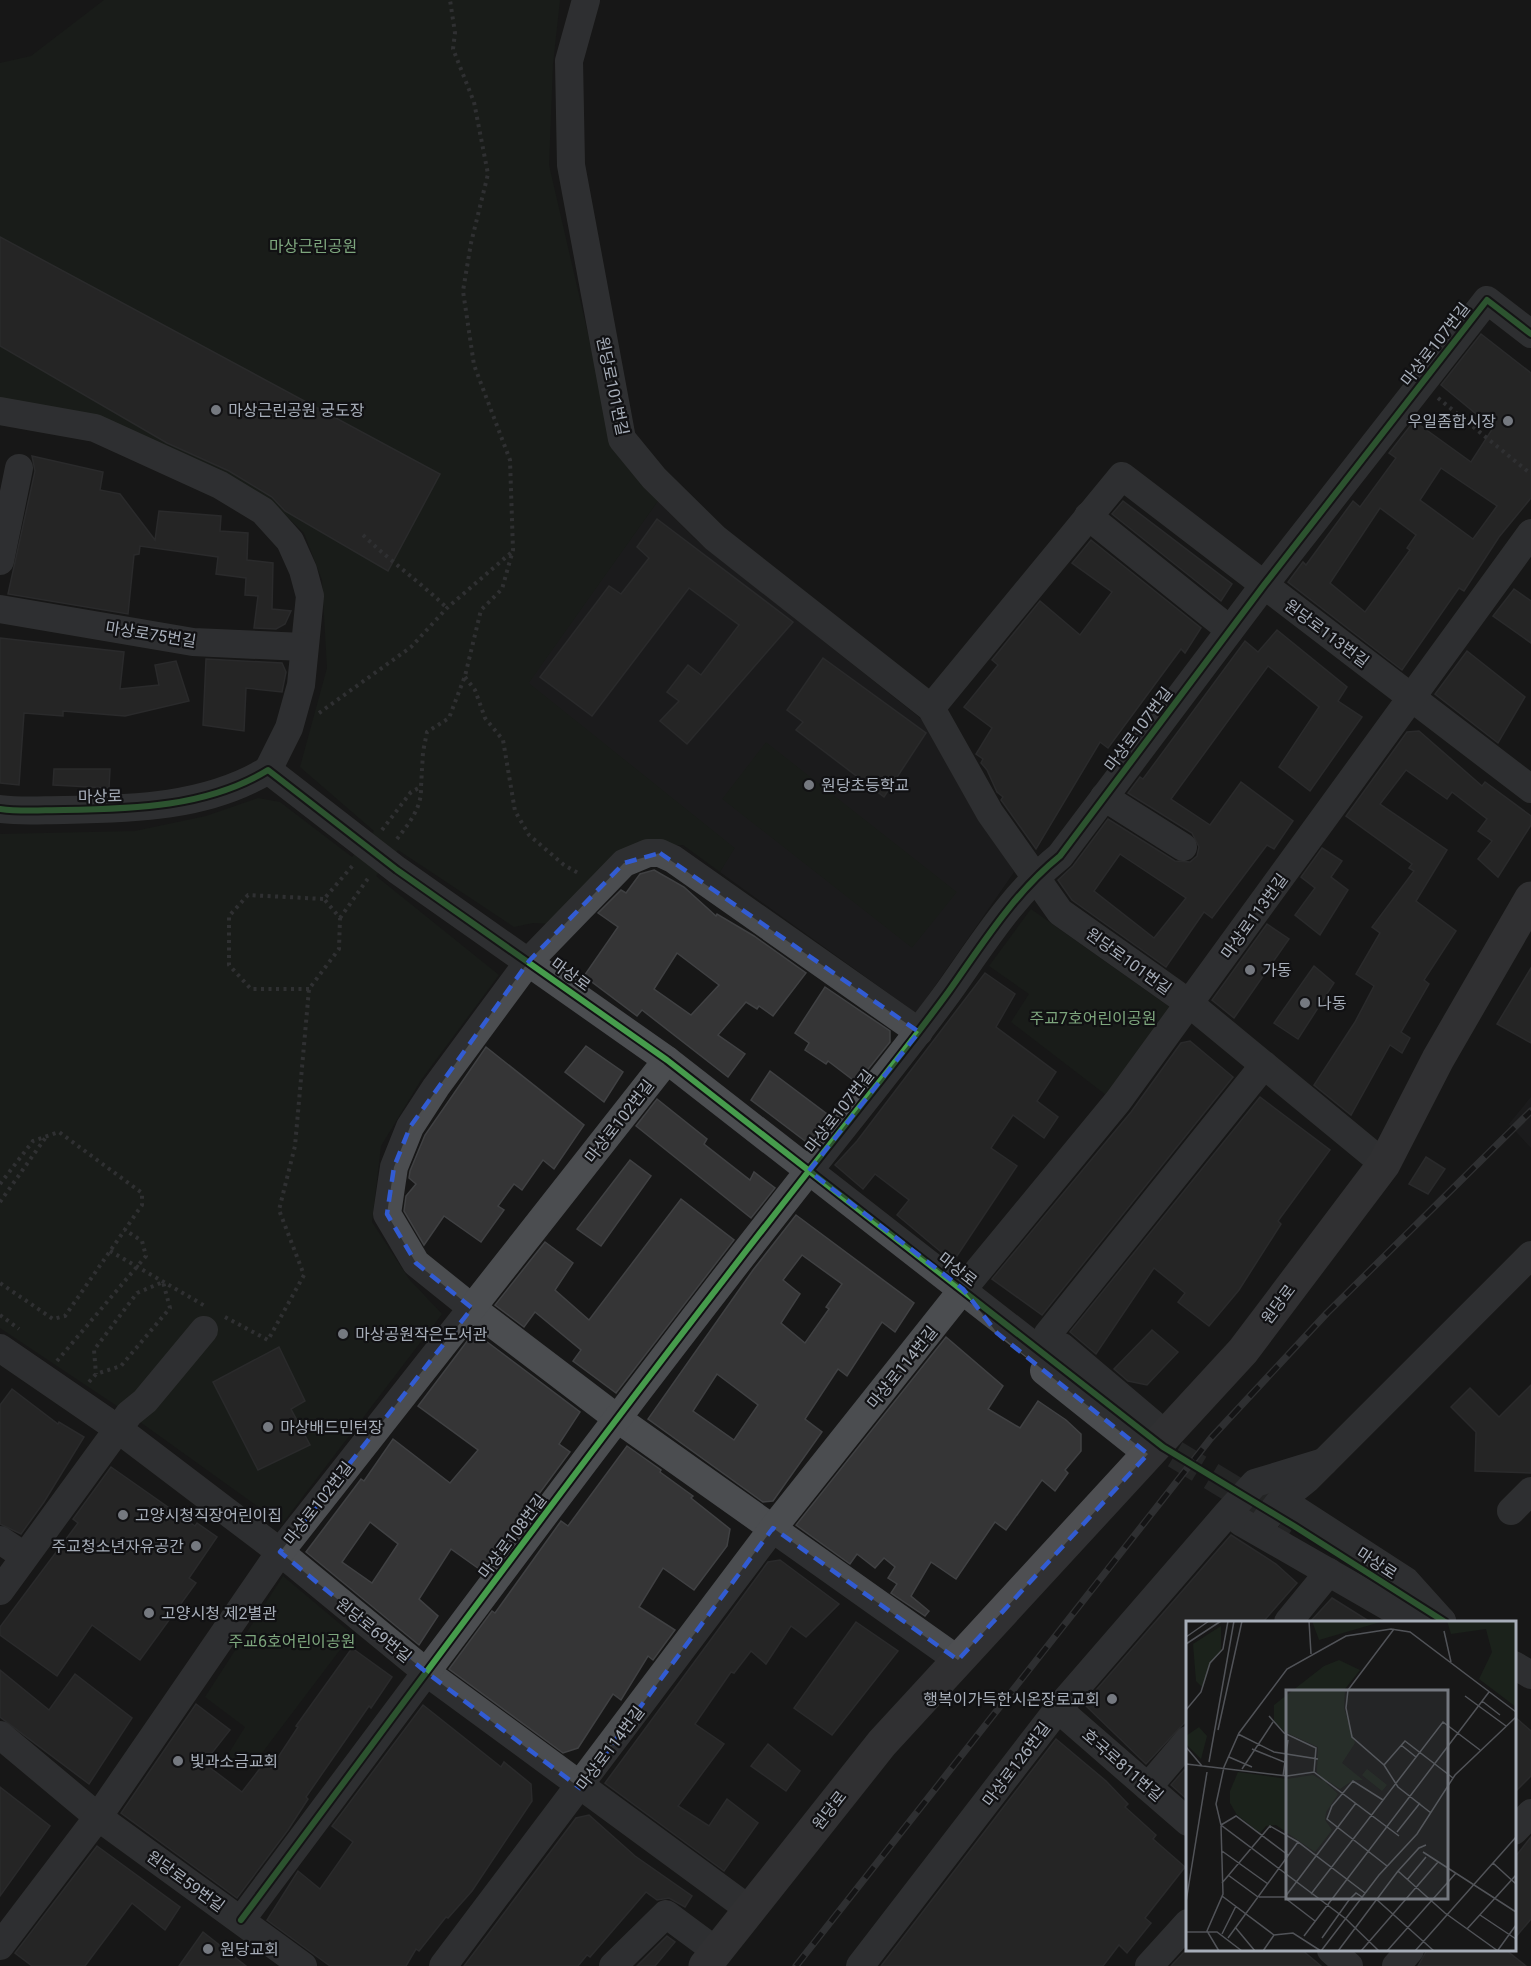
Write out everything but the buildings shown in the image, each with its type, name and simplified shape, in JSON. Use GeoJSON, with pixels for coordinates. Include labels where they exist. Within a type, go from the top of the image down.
{"type":"FeatureCollection","features":[{"type":"Feature","properties":{"kind":"main road","name":"원당로"},"geometry":{"type":"LineString","coordinates":[[711,1959],[882,1743],[1242,1351],[1384,1164],[1438,1059],[1531,898]]}},
{"type":"Feature","properties":{"kind":"street","name":"원당로101번길"},"geometry":{"type":"LineString","coordinates":[[586,0],[569,61],[571,165],[622,440],[654,478],[715,538],[931,708],[990,813],[1060,912],[1190,1004],[1384,1164]]}},
{"type":"Feature","properties":{"kind":"street","name":"마상로107번길"},"geometry":{"type":"LineString","coordinates":[[809,1171],[919,1032],[1034,877],[1060,856],[1264,585],[1487,300],[1531,334]]}},
{"type":"Feature","properties":{"kind":"street"},"geometry":{"type":"LineString","coordinates":[[0,411],[95,428],[220,485],[263,511],[290,541],[303,570],[310,596],[300,685],[289,728],[268,770]]}},
{"type":"Feature","properties":{"kind":"street"},"geometry":{"type":"LineString","coordinates":[[0,561],[19,468]]}},
{"type":"Feature","properties":{"kind":"street","name":"원당로113번길"},"geometry":{"type":"LineString","coordinates":[[1088,516],[1122,476],[1531,789]]}},
{"type":"Feature","properties":{"kind":"street"},"geometry":{"type":"LineString","coordinates":[[931,708],[1088,516],[1230,630]]}},
{"type":"Feature","properties":{"kind":"street","name":"마상로113번길"},"geometry":{"type":"LineString","coordinates":[[963,1289],[1118,1101],[1413,699],[1531,533]]}},
{"type":"Feature","properties":{"kind":"street","name":"마상로75번길"},"geometry":{"type":"LineString","coordinates":[[0,609],[193,642],[303,647]]}},
{"type":"Feature","properties":{"kind":"street","name":"마상로"},"geometry":{"type":"LineString","coordinates":[[0,809],[129,809],[199,798],[250,781],[268,770],[397,870],[667,1060],[1071,1375]]}},
{"type":"Feature","properties":{"kind":"street"},"geometry":{"type":"LineString","coordinates":[[1104,796],[1183,847]]}},
{"type":"Feature","properties":{"kind":"street","name":"마상로"},"geometry":{"type":"LineString","coordinates":[[472,1308],[416,1263],[387,1214],[394,1167],[410,1127],[436,1087],[529,961],[624,863],[648,853],[660,853],[673,859],[919,1032]]}},
{"type":"Feature","properties":{"kind":"street","name":"마상로102번길"},"geometry":{"type":"LineString","coordinates":[[98,1817],[280,1552],[667,1060]]}},
{"type":"Feature","properties":{"kind":"street"},"geometry":{"type":"LineString","coordinates":[[1047,1335],[1264,1065]]}},
{"type":"Feature","properties":{"kind":"street","name":"마상로108번길"},"geometry":{"type":"LineString","coordinates":[[241,1920],[426,1672],[809,1171]]}},
{"type":"Feature","properties":{"kind":"street"},"geometry":{"type":"LineString","coordinates":[[1258,1530],[1281,1500],[1324,1462],[1528,1260]]}},
{"type":"Feature","properties":{"kind":"street"},"geometry":{"type":"LineString","coordinates":[[963,1289],[1017,1308],[1157,1444]]}},
{"type":"Feature","properties":{"kind":"street"},"geometry":{"type":"LineString","coordinates":[[963,1289],[997,1333],[1157,1444]]}},
{"type":"Feature","properties":{"kind":"street","name":"마상로114번길"},"geometry":{"type":"LineString","coordinates":[[443,1966],[580,1788],[773,1528],[963,1289]]}},
{"type":"Feature","properties":{"kind":"street"},"geometry":{"type":"LineString","coordinates":[[472,1308],[618,1419],[958,1660]]}},
{"type":"Feature","properties":{"kind":"street"},"geometry":{"type":"LineString","coordinates":[[0,1592],[118,1429],[204,1330]]}},
{"type":"Feature","properties":{"kind":"street","name":"원당로69번길"},"geometry":{"type":"LineString","coordinates":[[0,1348],[118,1429],[280,1552],[426,1672],[580,1788],[750,1910]]}},
{"type":"Feature","properties":{"kind":"street","name":"마상로126번길"},"geometry":{"type":"LineString","coordinates":[[860,1966],[1058,1709],[1226,1515],[1255,1484],[1324,1462]]}},
{"type":"Feature","properties":{"kind":"street"},"geometry":{"type":"LineString","coordinates":[[1511,1511],[1531,1491]]}},
{"type":"Feature","properties":{"kind":"street"},"geometry":{"type":"LineString","coordinates":[[1281,1500],[1406,1581],[1442,1621]]}},
{"type":"Feature","properties":{"kind":"street"},"geometry":{"type":"LineString","coordinates":[[1226,1515],[1258,1530],[1389,1607],[1439,1621]]}},
{"type":"Feature","properties":{"kind":"street","name":"마상로"},"geometry":{"type":"LineString","coordinates":[[1294,1526],[1441,1621]]}},
{"type":"Feature","properties":{"kind":"street"},"geometry":{"type":"LineString","coordinates":[[0,1540],[24,1556]]}},
{"type":"Feature","properties":{"kind":"street"},"geometry":{"type":"LineString","coordinates":[[1290,1621],[1329,1572]]}},
{"type":"Feature","properties":{"kind":"street"},"geometry":{"type":"LineString","coordinates":[[1516,1666],[1531,1675]]}},
{"type":"Feature","properties":{"kind":"street","name":"호국로811번길"},"geometry":{"type":"LineString","coordinates":[[1058,1709],[1186,1820]]}},
{"type":"Feature","properties":{"kind":"street","name":"원당로59번길"},"geometry":{"type":"LineString","coordinates":[[0,1735],[98,1817],[303,1966]]}},
{"type":"Feature","properties":{"kind":"street"},"geometry":{"type":"LineString","coordinates":[[1148,1787],[1186,1742]]}},
{"type":"Feature","properties":{"kind":"street"},"geometry":{"type":"LineString","coordinates":[[1516,1830],[1531,1813]]}},
{"type":"Feature","properties":{"kind":"street"},"geometry":{"type":"LineString","coordinates":[[0,1946],[98,1817]]}},
{"type":"Feature","properties":{"kind":"street"},"geometry":{"type":"LineString","coordinates":[[614,1966],[666,1914],[711,1959]]}},
{"type":"Feature","properties":{"kind":"street"},"geometry":{"type":"LineString","coordinates":[[1149,1966],[1186,1925]]}},
{"type":"Feature","properties":{"kind":"street"},"geometry":{"type":"LineString","coordinates":[[1332,1951],[1349,1966]]}},
{"type":"Feature","properties":{"kind":"street"},"geometry":{"type":"LineString","coordinates":[[1395,1966],[1409,1951]]}},
{"type":"Feature","properties":{"kind":"street"},"geometry":{"type":"LineString","coordinates":[[0,1958],[10,1966]]}},
{"type":"Feature","properties":{"kind":"path"},"geometry":{"type":"LineString","coordinates":[[413,817],[422,798],[423,752],[427,732],[449,718],[465,676],[481,610],[502,589],[513,550],[510,460],[474,364],[463,291],[471,243],[488,174],[474,102],[453,49],[455,33],[450,0]]}},
{"type":"Feature","properties":{"kind":"path"},"geometry":{"type":"LineString","coordinates":[[1421,384],[1531,474]]}},
{"type":"Feature","properties":{"kind":"path"},"geometry":{"type":"LineString","coordinates":[[363,535],[390,561],[419,581],[447,608]]}},
{"type":"Feature","properties":{"kind":"path"},"geometry":{"type":"LineString","coordinates":[[316,715],[411,647],[447,608],[513,550]]}},
{"type":"Feature","properties":{"kind":"path"},"geometry":{"type":"LineString","coordinates":[[465,676],[475,690],[485,718],[503,740],[515,811],[529,835],[564,865],[580,874],[590,870]]}},
{"type":"Feature","properties":{"kind":"path"},"geometry":{"type":"LineString","coordinates":[[402,804],[411,792],[421,787]]}},
{"type":"Feature","properties":{"kind":"path"},"geometry":{"type":"LineString","coordinates":[[324,899],[344,875]]}},
{"type":"Feature","properties":{"kind":"path"},"geometry":{"type":"LineString","coordinates":[[110,1251],[268,1340],[304,1275],[279,1210],[295,1146],[309,989],[339,949],[340,918],[361,888]]}},
{"type":"Feature","properties":{"kind":"path"},"geometry":{"type":"LineString","coordinates":[[309,989],[251,989],[229,965],[229,916],[248,895],[324,899],[340,918]]}},
{"type":"Feature","properties":{"kind":"path"},"geometry":{"type":"LineString","coordinates":[[0,1283],[53,1319],[65,1316],[142,1205],[142,1193],[59,1132],[33,1141],[0,1182],[10,1187]]}},
{"type":"Feature","properties":{"kind":"path"},"geometry":{"type":"LineString","coordinates":[[0,1202],[46,1136]]}},
{"type":"Feature","properties":{"kind":"path"},"geometry":{"type":"LineString","coordinates":[[44,1378],[147,1256],[142,1241],[125,1230]]}},
{"type":"Feature","properties":{"kind":"path"},"geometry":{"type":"LineString","coordinates":[[163,1282],[170,1308],[121,1366],[96,1374],[94,1350],[137,1293],[163,1282]]}},
{"type":"Feature","properties":{"kind":"highlighted area"},"geometry":{"type":"Polygon","coordinates":[[[660,853],[919,1032],[809,1171],[963,1289],[997,1333],[1148,1454],[958,1660],[773,1528],[580,1788],[426,1672],[280,1552],[472,1308],[416,1263],[387,1214],[394,1167],[410,1127],[529,961],[624,863],[660,853]]]}},
{"type":"Feature","properties":{"kind":"shaded area","name":"원당초등학교"},"geometry":{"type":"Polygon","coordinates":[[[658,501],[695,539],[925,722],[1014,872],[916,1013],[720,872],[734,848],[528,683],[658,501]]]}},
{"type":"Feature","properties":{"kind":"shaded area"},"geometry":{"type":"Polygon","coordinates":[[[1531,1097],[1531,1148],[1509,1124],[1531,1097]]]}},
{"type":"Feature","properties":{"kind":"green space","name":"마상근린공원"},"geometry":{"type":"Polygon","coordinates":[[[104,0],[560,0],[553,64],[549,165],[612,438],[658,501],[529,683],[735,848],[720,872],[683,845],[656,846],[553,924],[533,923],[514,927],[398,850],[376,876],[499,975],[421,1080],[381,1146],[372,1222],[409,1279],[442,1314],[282,1524],[129,1414],[0,1328],[0,834],[135,831],[206,816],[258,798],[280,802],[352,857],[374,831],[300,767],[327,668],[322,580],[304,533],[272,502],[0,399],[0,63],[31,56],[104,0]]]}},
{"type":"Feature","properties":{"kind":"green space"},"geometry":{"type":"Polygon","coordinates":[[[766,742],[957,892],[912,948],[722,799],[766,742]]]}},
{"type":"Feature","properties":{"kind":"green space","name":"주교7호어린이공원"},"geometry":{"type":"Polygon","coordinates":[[[1031,909],[1171,1008],[1106,1095],[1011,1022],[1029,994],[989,966],[1031,909]]]}},
{"type":"Feature","properties":{"kind":"green space","name":"주교6호어린이공원"},"geometry":{"type":"Polygon","coordinates":[[[283,1576],[352,1634],[249,1770],[227,1756],[245,1727],[205,1697],[283,1576]]]}},
{"type":"Feature","properties":{"kind":"tunnel"},"geometry":{"type":"LineString","coordinates":[[1141,1430],[1163,1447],[1294,1526]]}},
{"type":"Feature","properties":{"kind":"railway"},"geometry":{"type":"LineString","coordinates":[[796,1966],[1211,1438],[1327,1313],[1531,1111]]}},
{"type":"Feature","properties":{"kind":"cycle path"},"geometry":{"type":"LineString","coordinates":[[241,1920],[618,1417],[925,1024],[1000,919],[1043,870],[1060,856],[1264,585],[1487,300],[1531,334]]}},
{"type":"Feature","properties":{"kind":"cycle path"},"geometry":{"type":"LineString","coordinates":[[0,809],[90,810],[169,804],[221,792],[268,770],[397,870],[667,1060],[1163,1447],[1294,1526],[1443,1621]]}},
{"type":"Feature","properties":{"kind":"place","name":"마상근린공원 궁도장"},"geometry":{"type":"Point","coordinates":[216,410]}},
{"type":"Feature","properties":{"kind":"place","name":"우일좀합시장"},"geometry":{"type":"Point","coordinates":[1508,421]}},
{"type":"Feature","properties":{"kind":"place","name":"원당초등학교"},"geometry":{"type":"Point","coordinates":[809,785]}},
{"type":"Feature","properties":{"kind":"place","name":"가동"},"geometry":{"type":"Point","coordinates":[1250,970]}},
{"type":"Feature","properties":{"kind":"place","name":"나동"},"geometry":{"type":"Point","coordinates":[1305,1003]}},
{"type":"Feature","properties":{"kind":"place","name":"마상공원작은도서관"},"geometry":{"type":"Point","coordinates":[343,1334]}},
{"type":"Feature","properties":{"kind":"place","name":"마상배드민턴장"},"geometry":{"type":"Point","coordinates":[268,1427]}},
{"type":"Feature","properties":{"kind":"place","name":"고양시청직장어린이집"},"geometry":{"type":"Point","coordinates":[123,1515]}},
{"type":"Feature","properties":{"kind":"place","name":"주교청소년자유공간"},"geometry":{"type":"Point","coordinates":[196,1546]}},
{"type":"Feature","properties":{"kind":"place","name":"고양시청 제2별관"},"geometry":{"type":"Point","coordinates":[149,1613]}},
{"type":"Feature","properties":{"kind":"place","name":"행복이가득한시온장로교회"},"geometry":{"type":"Point","coordinates":[1112,1699]}},
{"type":"Feature","properties":{"kind":"place","name":"빛과소금교회"},"geometry":{"type":"Point","coordinates":[178,1761]}},
{"type":"Feature","properties":{"kind":"place","name":"원당교회"},"geometry":{"type":"Point","coordinates":[208,1949]}}]}
